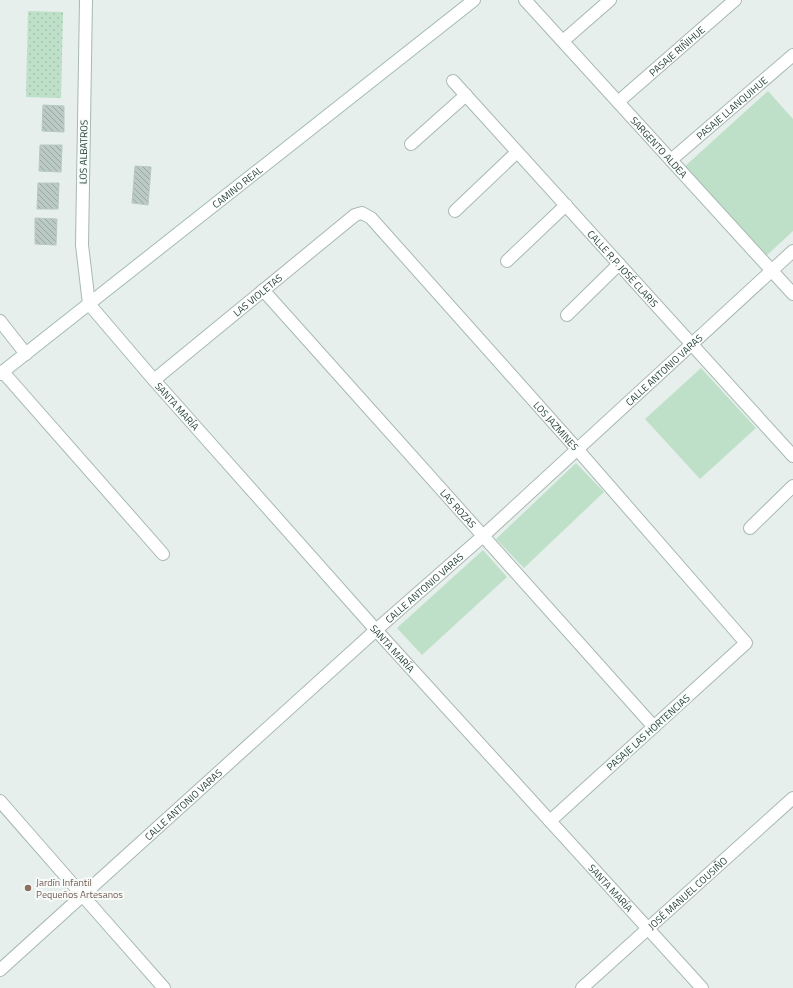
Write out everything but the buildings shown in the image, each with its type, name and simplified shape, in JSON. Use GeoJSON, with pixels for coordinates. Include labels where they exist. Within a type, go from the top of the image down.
{"type":"FeatureCollection","features":[{"type":"Feature","properties":{"kind":"street","name":"LOS ALBATROS"},"geometry":{"type":"LineString","coordinates":[[86,0],[82,245],[90,304]]}},
{"type":"Feature","properties":{"kind":"street","name":"CAMINO REAL"},"geometry":{"type":"LineString","coordinates":[[2,373],[474,0]]}},
{"type":"Feature","properties":{"kind":"street","name":"SARGENTO ALDEA"},"geometry":{"type":"LineString","coordinates":[[525,0],[793,294]]}},
{"type":"Feature","properties":{"kind":"street"},"geometry":{"type":"LineString","coordinates":[[563,41],[610,0]]}},
{"type":"Feature","properties":{"kind":"street","name":"PASAJE RIÑIHUE"},"geometry":{"type":"LineString","coordinates":[[618,102],[735,0]]}},
{"type":"Feature","properties":{"kind":"street","name":"PASAJE LLANQUIHUE"},"geometry":{"type":"LineString","coordinates":[[671,160],[793,55]]}},
{"type":"Feature","properties":{"kind":"street","name":"CALLE R.P. JOSÉ CLARIS"},"geometry":{"type":"LineString","coordinates":[[453,81],[793,456]]}},
{"type":"Feature","properties":{"kind":"street"},"geometry":{"type":"LineString","coordinates":[[411,144],[466,95]]}},
{"type":"Feature","properties":{"kind":"street"},"geometry":{"type":"LineString","coordinates":[[455,211],[517,152]]}},
{"type":"Feature","properties":{"kind":"street"},"geometry":{"type":"LineString","coordinates":[[508,261],[566,205]]}},
{"type":"Feature","properties":{"kind":"street","name":"LAS VIOLETAS"},"geometry":{"type":"LineString","coordinates":[[154,380],[355,215],[362,213]]}},
{"type":"Feature","properties":{"kind":"street","name":"LOS JAZMINES"},"geometry":{"type":"LineString","coordinates":[[362,213],[371,218],[577,449],[746,643]]}},
{"type":"Feature","properties":{"kind":"street","name":"CALLE ANTONIO VARAS"},"geometry":{"type":"LineString","coordinates":[[0,970],[376,630],[483,536],[793,251]]}},
{"type":"Feature","properties":{"kind":"street"},"geometry":{"type":"LineString","coordinates":[[567,315],[619,264]]}},
{"type":"Feature","properties":{"kind":"street","name":"LAS ROZAS"},"geometry":{"type":"LineString","coordinates":[[263,290],[654,727]]}},
{"type":"Feature","properties":{"kind":"street","name":"SANTA MARÍA"},"geometry":{"type":"LineString","coordinates":[[90,304],[154,380],[376,630],[702,988]]}},
{"type":"Feature","properties":{"kind":"street"},"geometry":{"type":"LineString","coordinates":[[0,321],[26,354]]}},
{"type":"Feature","properties":{"kind":"street"},"geometry":{"type":"LineString","coordinates":[[2,373],[163,554]]}},
{"type":"Feature","properties":{"kind":"street"},"geometry":{"type":"LineString","coordinates":[[750,528],[793,486]]}},
{"type":"Feature","properties":{"kind":"street","name":"PASAJE LAS HORTENCIAS"},"geometry":{"type":"LineString","coordinates":[[550,821],[746,643]]}},
{"type":"Feature","properties":{"kind":"street","name":"JOSÉ MANUEL COUSIÑO"},"geometry":{"type":"LineString","coordinates":[[582,988],[793,798]]}},
{"type":"Feature","properties":{"kind":"street"},"geometry":{"type":"LineString","coordinates":[[0,801],[164,988]]}},
{"type":"Feature","properties":{"kind":"green space"},"geometry":{"type":"Polygon","coordinates":[[[28,11],[63,12],[61,98],[26,97],[28,11]]]}},
{"type":"Feature","properties":{"kind":"green space"},"geometry":{"type":"Polygon","coordinates":[[[768,91],[793,119],[793,231],[765,257],[683,168],[768,91]]]}},
{"type":"Feature","properties":{"kind":"green space"},"geometry":{"type":"Polygon","coordinates":[[[701,368],[756,428],[700,479],[645,419],[701,368]]]}},
{"type":"Feature","properties":{"kind":"green space"},"geometry":{"type":"Polygon","coordinates":[[[576,463],[604,492],[524,568],[496,539],[576,463]]]}},
{"type":"Feature","properties":{"kind":"green space"},"geometry":{"type":"Polygon","coordinates":[[[483,550],[507,577],[422,655],[397,628],[483,550]]]}},
{"type":"Feature","properties":{"kind":"place","name":"Jardín Infantil Pequeños Artesanos"},"geometry":{"type":"Point","coordinates":[28,888]}}]}
